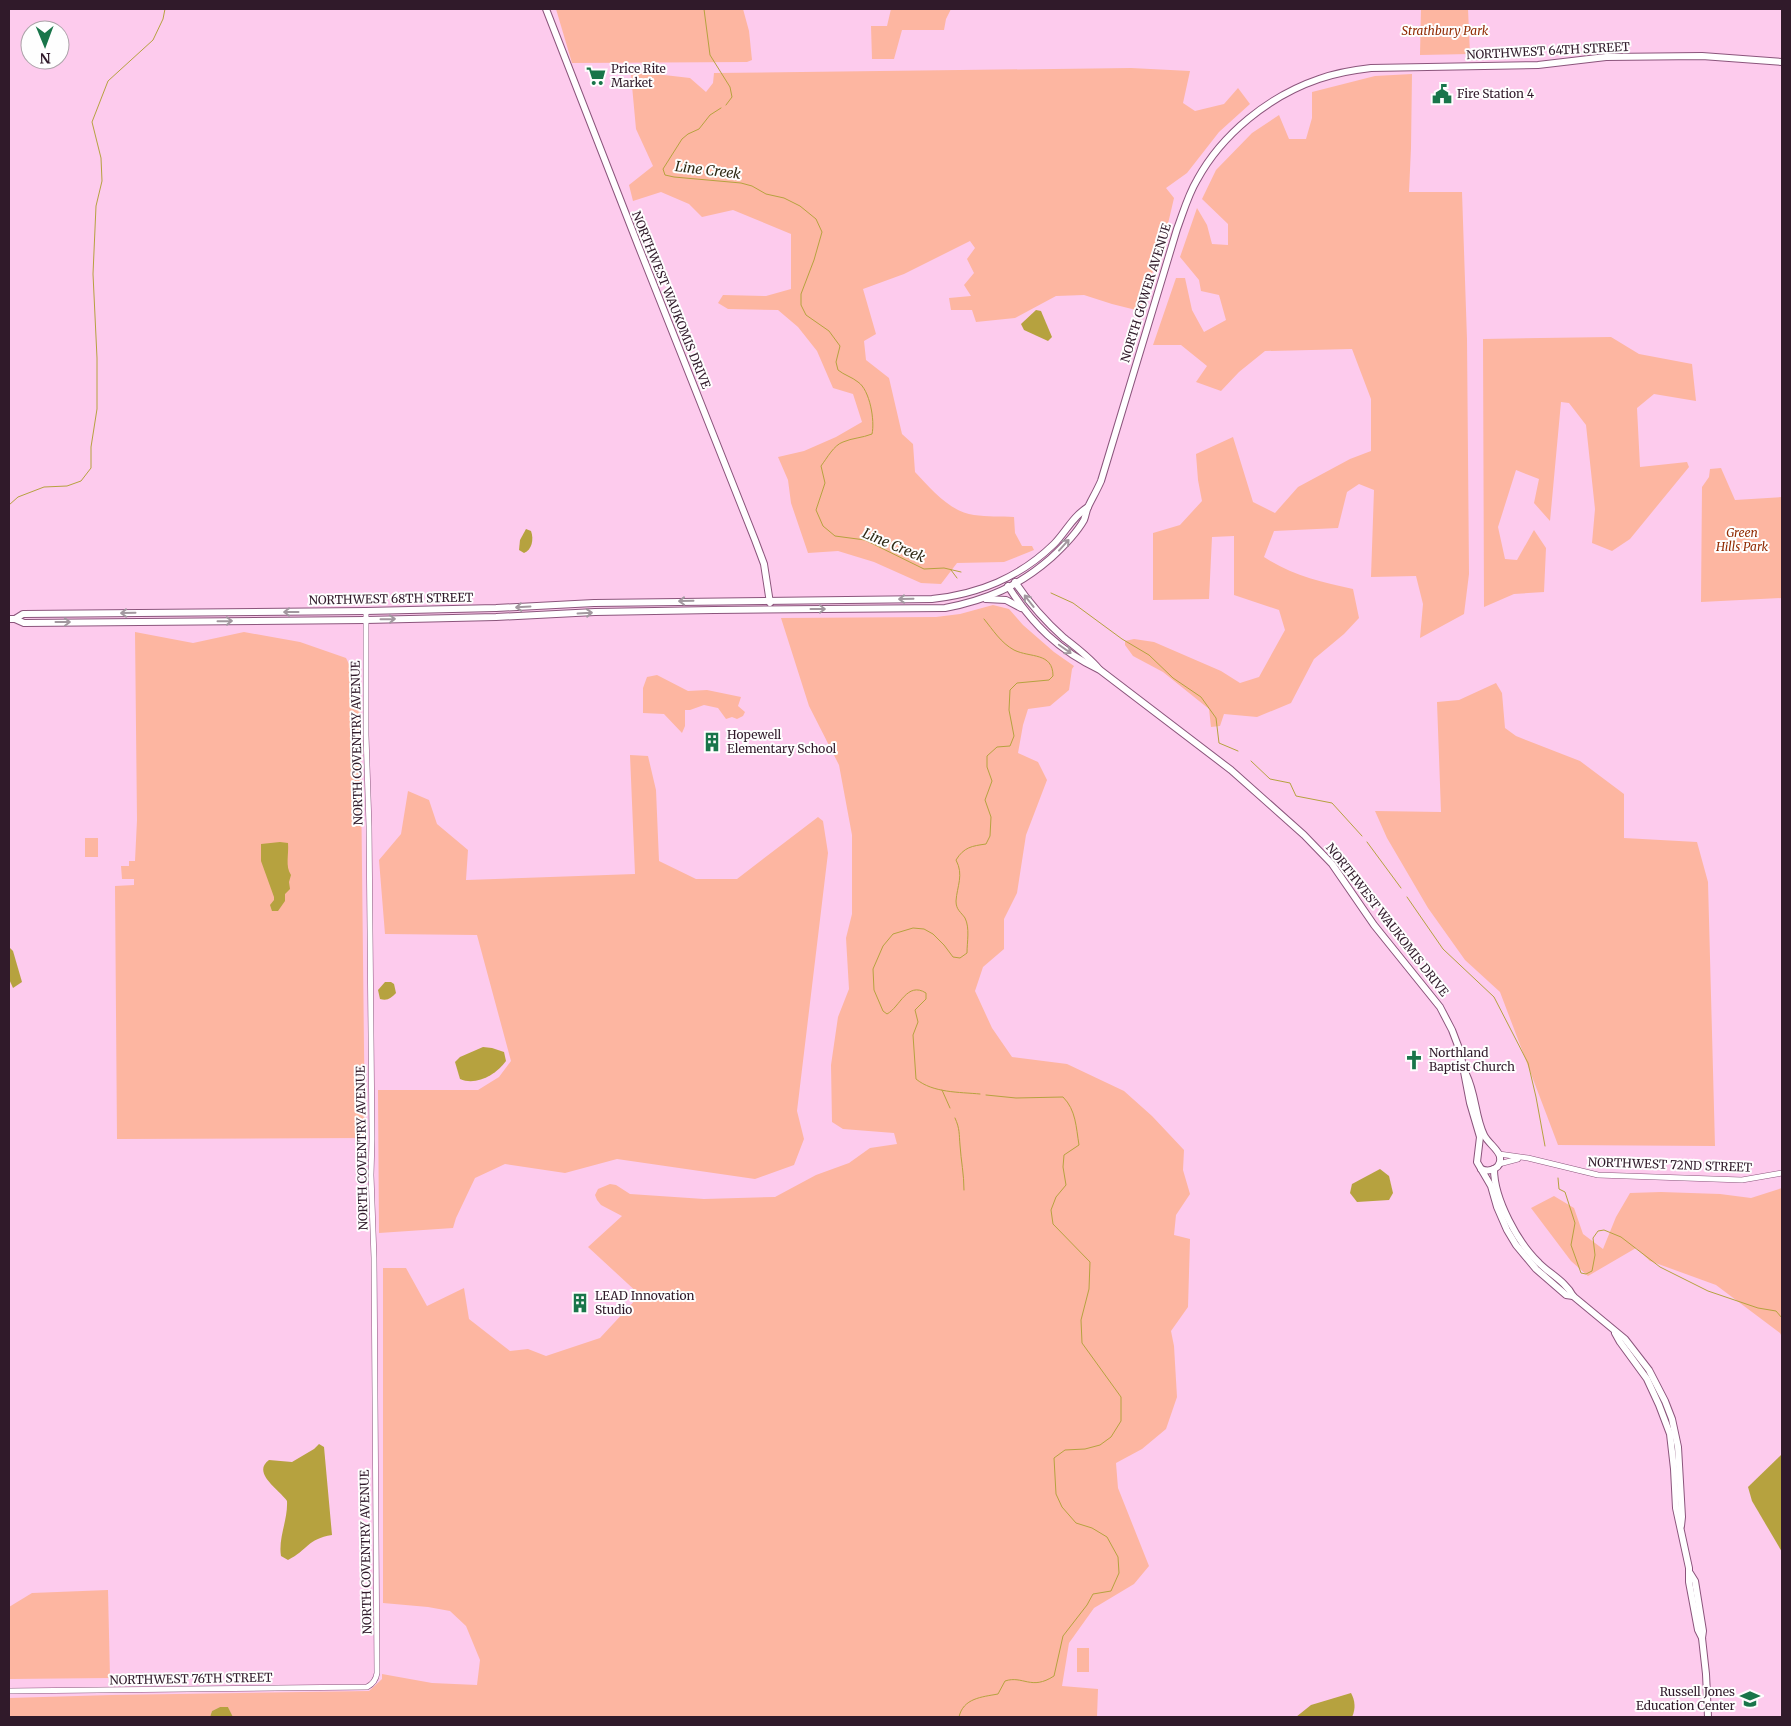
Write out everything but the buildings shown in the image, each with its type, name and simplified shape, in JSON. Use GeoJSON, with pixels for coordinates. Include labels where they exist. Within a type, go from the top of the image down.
{"type":"FeatureCollection","features":[{"type":"Feature","properties":{"kind":"main road","name":"NORTHWEST WAUKOMIS DRIVE"},"geometry":{"type":"LineString","coordinates":[[546,9],[764,564],[770,609]]}},
{"type":"Feature","properties":{"kind":"main road","name":"NORTHWEST 64TH STREET"},"geometry":{"type":"LineString","coordinates":[[1264,107],[1318,79],[1346,71],[1371,68],[1538,65],[1606,57],[1702,56],[1782,62]]}},
{"type":"Feature","properties":{"kind":"main road","name":"NORTH GOWER AVENUE"},"geometry":{"type":"LineString","coordinates":[[770,609],[945,608],[982,599],[1010,588],[1031,574],[1059,550],[1085,518],[1088,507],[1101,482],[1116,427],[1188,199],[1197,179],[1219,149],[1245,122],[1264,107]]}},
{"type":"Feature","properties":{"kind":"main road","name":"NORTH GOWER AVENUE"},"geometry":{"type":"LineString","coordinates":[[1005,580],[1036,560],[1053,545],[1078,514],[1088,507]]}},
{"type":"Feature","properties":{"kind":"main road","name":"NORTHWEST WAUKOMIS DRIVE"},"geometry":{"type":"LineString","coordinates":[[1012,576],[1036,611],[1092,659],[1100,670]]}},
{"type":"Feature","properties":{"kind":"main road","name":"NORTHWEST WAUKOMIS DRIVE"},"geometry":{"type":"LineString","coordinates":[[1005,580],[1039,629],[1087,664],[1100,670],[1231,770],[1304,835],[1332,864],[1374,925],[1440,1007],[1452,1030],[1460,1051],[1470,1103],[1480,1137],[1479,1151]]}},
{"type":"Feature","properties":{"kind":"main road"},"geometry":{"type":"LineString","coordinates":[[770,600],[932,599],[954,596],[1005,580]]}},
{"type":"Feature","properties":{"kind":"main road"},"geometry":{"type":"LineString","coordinates":[[982,599],[1006,600],[1024,610]]}},
{"type":"Feature","properties":{"kind":"main road","name":"NORTHWEST 68TH STREET"},"geometry":{"type":"LineString","coordinates":[[12,619],[23,614],[366,611],[770,600]]}},
{"type":"Feature","properties":{"kind":"main road"},"geometry":{"type":"LineString","coordinates":[[714,601],[714,610]]}},
{"type":"Feature","properties":{"kind":"main road","name":"NORTHWEST 68TH STREET"},"geometry":{"type":"LineString","coordinates":[[12,619],[24,623],[366,620],[496,617],[595,612],[770,609]]}},
{"type":"Feature","properties":{"kind":"main road","name":"NORTHWEST WAUKOMIS DRIVE"},"geometry":{"type":"LineString","coordinates":[[1464,1071],[1472,1089],[1483,1133],[1487,1142],[1493,1148]]}},
{"type":"Feature","properties":{"kind":"main road"},"geometry":{"type":"LineString","coordinates":[[1572,1296],[1569,1290],[1538,1262],[1514,1232],[1497,1189],[1496,1167],[1499,1154],[1493,1148],[1485,1147],[1479,1151],[1476,1159],[1491,1186],[1507,1230],[1516,1245],[1536,1269],[1566,1294],[1572,1296],[1614,1332],[1647,1378],[1659,1405],[1670,1434],[1676,1508],[1690,1574],[1689,1582],[1698,1630],[1702,1638],[1708,1717]]}},
{"type":"Feature","properties":{"kind":"main road"},"geometry":{"type":"LineString","coordinates":[[1482,1169],[1489,1171],[1496,1167]]}},
{"type":"Feature","properties":{"kind":"street","name":"NORTH COVENTRY AVENUE"},"geometry":{"type":"LineString","coordinates":[[366,611],[371,1175],[374,1258],[378,1614],[378,1673],[373,1683]]}},
{"type":"Feature","properties":{"kind":"street","name":"NORTHWEST 72ND STREET"},"geometry":{"type":"LineString","coordinates":[[1499,1154],[1528,1158],[1598,1175],[1742,1180],[1782,1173]]}},
{"type":"Feature","properties":{"kind":"street","name":"NORTHWEST 72ND STREET"},"geometry":{"type":"LineString","coordinates":[[1496,1167],[1507,1161],[1528,1158]]}},
{"type":"Feature","properties":{"kind":"street","name":"NORTHWEST 76TH STREET"},"geometry":{"type":"LineString","coordinates":[[9,1691],[367,1687],[373,1683]]}},
{"type":"Feature","properties":{"kind":"green space"},"geometry":{"type":"Polygon","coordinates":[[[556,9],[743,9],[749,31],[752,60],[747,62],[572,63],[556,9]]]}},
{"type":"Feature","properties":{"kind":"green space"},"geometry":{"type":"Polygon","coordinates":[[[891,9],[951,9],[946,19],[944,30],[902,30],[894,59],[872,59],[871,26],[887,26],[891,9]]]}},
{"type":"Feature","properties":{"kind":"green space","name":"Strathbury Park"},"geometry":{"type":"Polygon","coordinates":[[[1421,9],[1468,9],[1470,54],[1420,55],[1421,9]]]}},
{"type":"Feature","properties":{"kind":"green space"},"geometry":{"type":"Polygon","coordinates":[[[1131,68],[1190,71],[1183,103],[1195,111],[1224,104],[1238,88],[1250,104],[1219,132],[1187,173],[1166,188],[1174,198],[1167,228],[1140,311],[1084,295],[1056,296],[1015,318],[976,322],[972,310],[951,310],[949,298],[971,296],[964,285],[974,273],[967,259],[975,248],[970,241],[904,274],[863,289],[876,334],[864,341],[866,360],[889,378],[902,434],[913,444],[915,472],[941,499],[965,513],[1014,517],[1015,533],[1022,546],[1032,546],[1034,550],[1004,562],[957,563],[941,584],[921,583],[874,562],[838,551],[808,553],[791,503],[788,480],[778,457],[804,451],[836,437],[862,422],[853,394],[833,388],[817,351],[798,327],[778,310],[728,309],[718,303],[723,295],[766,296],[791,289],[791,234],[733,210],[702,217],[689,204],[661,192],[633,201],[629,185],[653,166],[636,129],[631,75],[647,73],[690,78],[706,92],[713,83],[714,73],[1131,68]]]}},
{"type":"Feature","properties":{"kind":"green space"},"geometry":{"type":"Polygon","coordinates":[[[1412,74],[1409,192],[1462,192],[1467,339],[1469,574],[1464,614],[1420,638],[1423,604],[1416,576],[1371,577],[1374,490],[1359,484],[1347,492],[1338,528],[1274,531],[1264,557],[1285,569],[1318,581],[1353,589],[1359,618],[1344,634],[1314,659],[1291,703],[1257,717],[1224,714],[1220,726],[1211,727],[1209,709],[1163,672],[1133,656],[1125,645],[1125,641],[1134,639],[1154,642],[1221,671],[1240,683],[1259,677],[1285,630],[1279,610],[1234,595],[1234,536],[1212,537],[1209,599],[1153,600],[1153,533],[1180,525],[1202,501],[1196,454],[1233,437],[1253,502],[1275,513],[1298,487],[1350,459],[1371,451],[1371,399],[1352,349],[1265,351],[1239,372],[1221,391],[1196,382],[1207,366],[1181,345],[1153,345],[1176,278],[1185,278],[1192,310],[1204,332],[1226,320],[1219,295],[1201,291],[1199,280],[1180,257],[1197,208],[1207,225],[1212,244],[1228,245],[1228,224],[1202,199],[1216,170],[1252,133],[1279,115],[1289,139],[1306,139],[1312,118],[1312,92],[1375,76],[1412,74]]]}},
{"type":"Feature","properties":{"kind":"green space"},"geometry":{"type":"Polygon","coordinates":[[[1611,337],[1639,354],[1692,364],[1696,401],[1654,394],[1637,408],[1640,467],[1687,462],[1689,467],[1630,539],[1612,551],[1592,543],[1595,509],[1586,425],[1569,403],[1561,402],[1550,521],[1534,503],[1539,479],[1516,470],[1498,527],[1505,559],[1517,560],[1534,530],[1546,548],[1544,592],[1514,594],[1484,607],[1483,339],[1611,337]]]}},
{"type":"Feature","properties":{"kind":"green space","name":"Green Hills Park"},"geometry":{"type":"Polygon","coordinates":[[[1721,468],[1735,500],[1782,497],[1782,598],[1701,602],[1702,487],[1709,477],[1710,469],[1721,468]]]}},
{"type":"Feature","properties":{"kind":"green space"},"geometry":{"type":"Polygon","coordinates":[[[993,605],[1009,609],[1023,625],[1054,652],[1074,666],[1069,690],[1050,706],[1028,709],[1023,725],[1018,753],[1038,762],[1047,780],[1026,835],[1017,893],[1004,919],[1004,949],[983,967],[975,991],[992,1028],[1012,1057],[1067,1064],[1124,1091],[1152,1116],[1184,1150],[1183,1170],[1190,1194],[1176,1215],[1174,1235],[1190,1239],[1188,1307],[1171,1331],[1174,1346],[1177,1397],[1166,1429],[1142,1449],[1116,1463],[1118,1488],[1149,1566],[1134,1584],[1094,1608],[1069,1643],[1062,1686],[1098,1689],[1097,1717],[233,1717],[228,1707],[220,1707],[212,1711],[210,1717],[9,1717],[9,1698],[369,1691],[382,1679],[382,1674],[432,1683],[477,1685],[480,1660],[466,1626],[450,1611],[383,1603],[383,1268],[406,1268],[427,1306],[464,1288],[469,1319],[510,1351],[528,1349],[546,1356],[600,1338],[640,1295],[588,1247],[622,1216],[601,1205],[595,1195],[598,1189],[610,1184],[616,1185],[630,1194],[704,1199],[775,1197],[816,1175],[849,1163],[870,1148],[897,1144],[894,1133],[843,1129],[832,1122],[831,1065],[838,1017],[849,989],[846,938],[852,914],[852,835],[839,765],[809,706],[781,618],[936,617],[960,614],[993,605]]]}},
{"type":"Feature","properties":{"kind":"green space"},"geometry":{"type":"Polygon","coordinates":[[[135,632],[193,643],[244,632],[300,642],[346,658],[360,686],[365,1138],[117,1139],[115,886],[134,885],[134,879],[122,879],[121,866],[129,866],[129,861],[135,861],[137,820],[135,632]]]}},
{"type":"Feature","properties":{"kind":"green space"},"geometry":{"type":"Polygon","coordinates":[[[657,675],[688,691],[707,690],[741,697],[738,706],[745,712],[743,716],[737,719],[732,717],[726,719],[718,708],[704,705],[685,710],[685,726],[682,733],[664,714],[643,713],[643,688],[647,677],[657,675]]]}},
{"type":"Feature","properties":{"kind":"green space"},"geometry":{"type":"Polygon","coordinates":[[[1496,683],[1502,693],[1505,728],[1516,736],[1580,761],[1624,794],[1624,838],[1697,842],[1708,882],[1715,1146],[1558,1145],[1500,992],[1465,960],[1428,908],[1387,838],[1375,811],[1441,812],[1437,702],[1459,700],[1496,683]]]}},
{"type":"Feature","properties":{"kind":"green space"},"geometry":{"type":"Polygon","coordinates":[[[630,755],[648,756],[656,790],[659,861],[696,879],[737,879],[818,817],[823,821],[828,853],[797,1111],[804,1139],[794,1165],[755,1179],[617,1159],[565,1173],[505,1164],[475,1178],[453,1228],[379,1233],[378,1090],[478,1090],[499,1077],[511,1061],[477,935],[385,934],[379,860],[401,834],[408,791],[429,800],[437,824],[468,850],[466,880],[635,874],[630,755]]]}},
{"type":"Feature","properties":{"kind":"green space"},"geometry":{"type":"Polygon","coordinates":[[[85,838],[98,838],[98,857],[85,857],[85,838]]]}},
{"type":"Feature","properties":{"kind":"green space"},"geometry":{"type":"Polygon","coordinates":[[[1782,1188],[1782,1337],[1780,1333],[1716,1285],[1650,1261],[1636,1248],[1588,1276],[1571,1261],[1531,1208],[1554,1196],[1574,1208],[1583,1234],[1603,1249],[1616,1217],[1630,1193],[1720,1194],[1751,1198],[1782,1188]]]}},
{"type":"Feature","properties":{"kind":"green space"},"geometry":{"type":"Polygon","coordinates":[[[108,1590],[110,1678],[9,1679],[9,1607],[32,1593],[108,1590]]]}},
{"type":"Feature","properties":{"kind":"green space"},"geometry":{"type":"Polygon","coordinates":[[[1077,1648],[1089,1648],[1089,1672],[1077,1672],[1077,1648]]]}},
{"type":"Feature","properties":{"kind":"shaded area"},"geometry":{"type":"Polygon","coordinates":[[[1036,310],[1041,311],[1052,337],[1048,341],[1024,330],[1021,324],[1036,310]]]}},
{"type":"Feature","properties":{"kind":"shaded area"},"geometry":{"type":"Polygon","coordinates":[[[526,529],[531,531],[532,541],[531,547],[524,553],[519,550],[520,540],[526,529]]]}},
{"type":"Feature","properties":{"kind":"shaded area"},"geometry":{"type":"Polygon","coordinates":[[[288,843],[288,864],[291,875],[290,889],[285,894],[285,901],[278,911],[272,911],[270,905],[274,897],[261,861],[261,844],[288,843]]]}},
{"type":"Feature","properties":{"kind":"shaded area"},"geometry":{"type":"Polygon","coordinates":[[[9,947],[13,951],[22,982],[13,988],[9,979],[9,947]]]}},
{"type":"Feature","properties":{"kind":"shaded area"},"geometry":{"type":"Polygon","coordinates":[[[385,982],[394,984],[396,993],[385,1000],[380,999],[378,990],[385,982]]]}},
{"type":"Feature","properties":{"kind":"shaded area"},"geometry":{"type":"Polygon","coordinates":[[[483,1047],[504,1052],[506,1061],[497,1071],[485,1078],[473,1081],[460,1079],[455,1062],[460,1057],[483,1047]]]}},
{"type":"Feature","properties":{"kind":"shaded area"},"geometry":{"type":"Polygon","coordinates":[[[1380,1169],[1389,1176],[1393,1193],[1389,1200],[1357,1202],[1350,1193],[1352,1184],[1380,1169]]]}},
{"type":"Feature","properties":{"kind":"shaded area"},"geometry":{"type":"Polygon","coordinates":[[[319,1444],[324,1447],[332,1535],[317,1539],[288,1560],[281,1556],[280,1549],[287,1501],[265,1476],[264,1465],[269,1460],[292,1462],[319,1444]]]}},
{"type":"Feature","properties":{"kind":"shaded area"},"geometry":{"type":"Polygon","coordinates":[[[1782,1454],[1782,1552],[1752,1501],[1748,1487],[1782,1454]]]}},
{"type":"Feature","properties":{"kind":"shaded area"},"geometry":{"type":"Polygon","coordinates":[[[1351,1693],[1354,1705],[1352,1717],[1296,1717],[1311,1705],[1351,1693]]]}},
{"type":"Feature","properties":{"kind":"shaded area"},"geometry":{"type":"Polygon","coordinates":[[[220,1707],[228,1707],[233,1717],[210,1717],[212,1711],[220,1707]]]}},
{"type":"Feature","properties":{"kind":"waterway"},"geometry":{"type":"LineString","coordinates":[[9,505],[18,497],[44,487],[67,486],[81,481],[91,468],[91,447],[97,409],[97,358],[93,274],[96,206],[102,181],[101,158],[92,122],[108,81],[153,40],[163,19],[165,9]]}},
{"type":"Feature","properties":{"kind":"waterway","name":"Line Creek"},"geometry":{"type":"LineString","coordinates":[[704,9],[710,55],[730,87],[732,97],[726,105]]}},
{"type":"Feature","properties":{"kind":"waterway","name":"Line Creek"},"geometry":{"type":"LineString","coordinates":[[721,108],[710,115],[699,129],[682,139],[663,169],[665,175],[741,183],[752,186],[766,194],[784,198],[800,206],[816,219],[822,232],[801,294],[801,305],[806,315],[829,331],[840,346],[836,362],[838,370],[856,380],[862,386],[871,406],[872,434],[840,444],[831,452],[821,466],[825,483],[816,510],[823,526],[835,536],[865,540],[924,569],[944,568],[961,572]]}},
{"type":"Feature","properties":{"kind":"waterway","name":"Line Creek"},"geometry":{"type":"LineString","coordinates":[[951,570],[957,578]]}},
{"type":"Feature","properties":{"kind":"waterway"},"geometry":{"type":"LineString","coordinates":[[1051,593],[1073,603],[1122,639],[1149,655],[1173,678],[1201,697],[1216,718],[1219,743],[1238,751]]}},
{"type":"Feature","properties":{"kind":"waterway","name":"Line Creek"},"geometry":{"type":"LineString","coordinates":[[980,1094],[938,1089],[923,1084],[916,1079],[913,1035],[918,1022],[915,1010],[926,999],[926,993],[914,990],[904,996],[892,1011],[887,1014],[883,1011],[874,990],[873,969],[883,946],[893,934],[913,928],[924,929],[933,934],[953,957],[960,958],[967,953],[967,922],[956,904],[960,876],[956,860],[962,852],[969,848],[986,844],[990,836],[991,817],[985,800],[992,781],[987,767],[987,756],[997,747],[1010,746],[1014,736],[1009,710],[1010,690],[1017,683],[1049,680],[1053,676],[1052,668],[1045,659],[1009,647],[997,636],[984,619]]}},
{"type":"Feature","properties":{"kind":"waterway"},"geometry":{"type":"LineString","coordinates":[[1251,761],[1270,779],[1290,783],[1296,796],[1332,803],[1362,836]]}},
{"type":"Feature","properties":{"kind":"waterway"},"geometry":{"type":"LineString","coordinates":[[1367,842],[1401,888]]}},
{"type":"Feature","properties":{"kind":"waterway"},"geometry":{"type":"LineString","coordinates":[[1407,897],[1443,949],[1494,997],[1528,1063],[1545,1146]]}},
{"type":"Feature","properties":{"kind":"waterway"},"geometry":{"type":"LineString","coordinates":[[942,1090],[950,1108]]}},
{"type":"Feature","properties":{"kind":"waterway","name":"Line Creek"},"geometry":{"type":"LineString","coordinates":[[959,1717],[961,1711],[969,1702],[998,1694],[1005,1681],[1017,1680],[1033,1683],[1054,1676],[1063,1636],[1087,1605],[1093,1594],[1111,1591],[1119,1573],[1118,1557],[1107,1537],[1092,1528],[1076,1523],[1062,1507],[1056,1494],[1054,1458],[1065,1450],[1085,1449],[1100,1445],[1111,1437],[1121,1421],[1121,1397],[1082,1343],[1081,1320],[1089,1289],[1090,1262],[1053,1224],[1051,1210],[1056,1197],[1066,1185],[1063,1167],[1064,1155],[1079,1145],[1075,1119],[1071,1107],[1063,1097],[1016,1098],[986,1095]]}},
{"type":"Feature","properties":{"kind":"waterway"},"geometry":{"type":"LineString","coordinates":[[955,1118],[959,1132],[964,1190]]}},
{"type":"Feature","properties":{"kind":"waterway"},"geometry":{"type":"LineString","coordinates":[[1558,1178],[1559,1189],[1565,1192],[1575,1223],[1571,1245],[1581,1273],[1586,1274],[1592,1271],[1595,1255],[1593,1238],[1598,1231],[1604,1230],[1621,1237],[1660,1267],[1708,1291],[1758,1308],[1776,1311],[1782,1318]]}},
{"type":"Feature","properties":{"kind":"place","name":"Price Rite Market"},"geometry":{"type":"Point","coordinates":[596,76]}},
{"type":"Feature","properties":{"kind":"place","name":"Fire Station 4"},"geometry":{"type":"Point","coordinates":[1442,94]}},
{"type":"Feature","properties":{"kind":"place","name":"Hopewell Elementary School"},"geometry":{"type":"Point","coordinates":[712,742]}},
{"type":"Feature","properties":{"kind":"place","name":"Northland Baptist Church"},"geometry":{"type":"Point","coordinates":[1414,1060]}},
{"type":"Feature","properties":{"kind":"place","name":"LEAD Innovation Studio"},"geometry":{"type":"Point","coordinates":[580,1303]}},
{"type":"Feature","properties":{"kind":"place","name":"Russell Jones Education Center"},"geometry":{"type":"Point","coordinates":[1750,1699]}}]}
